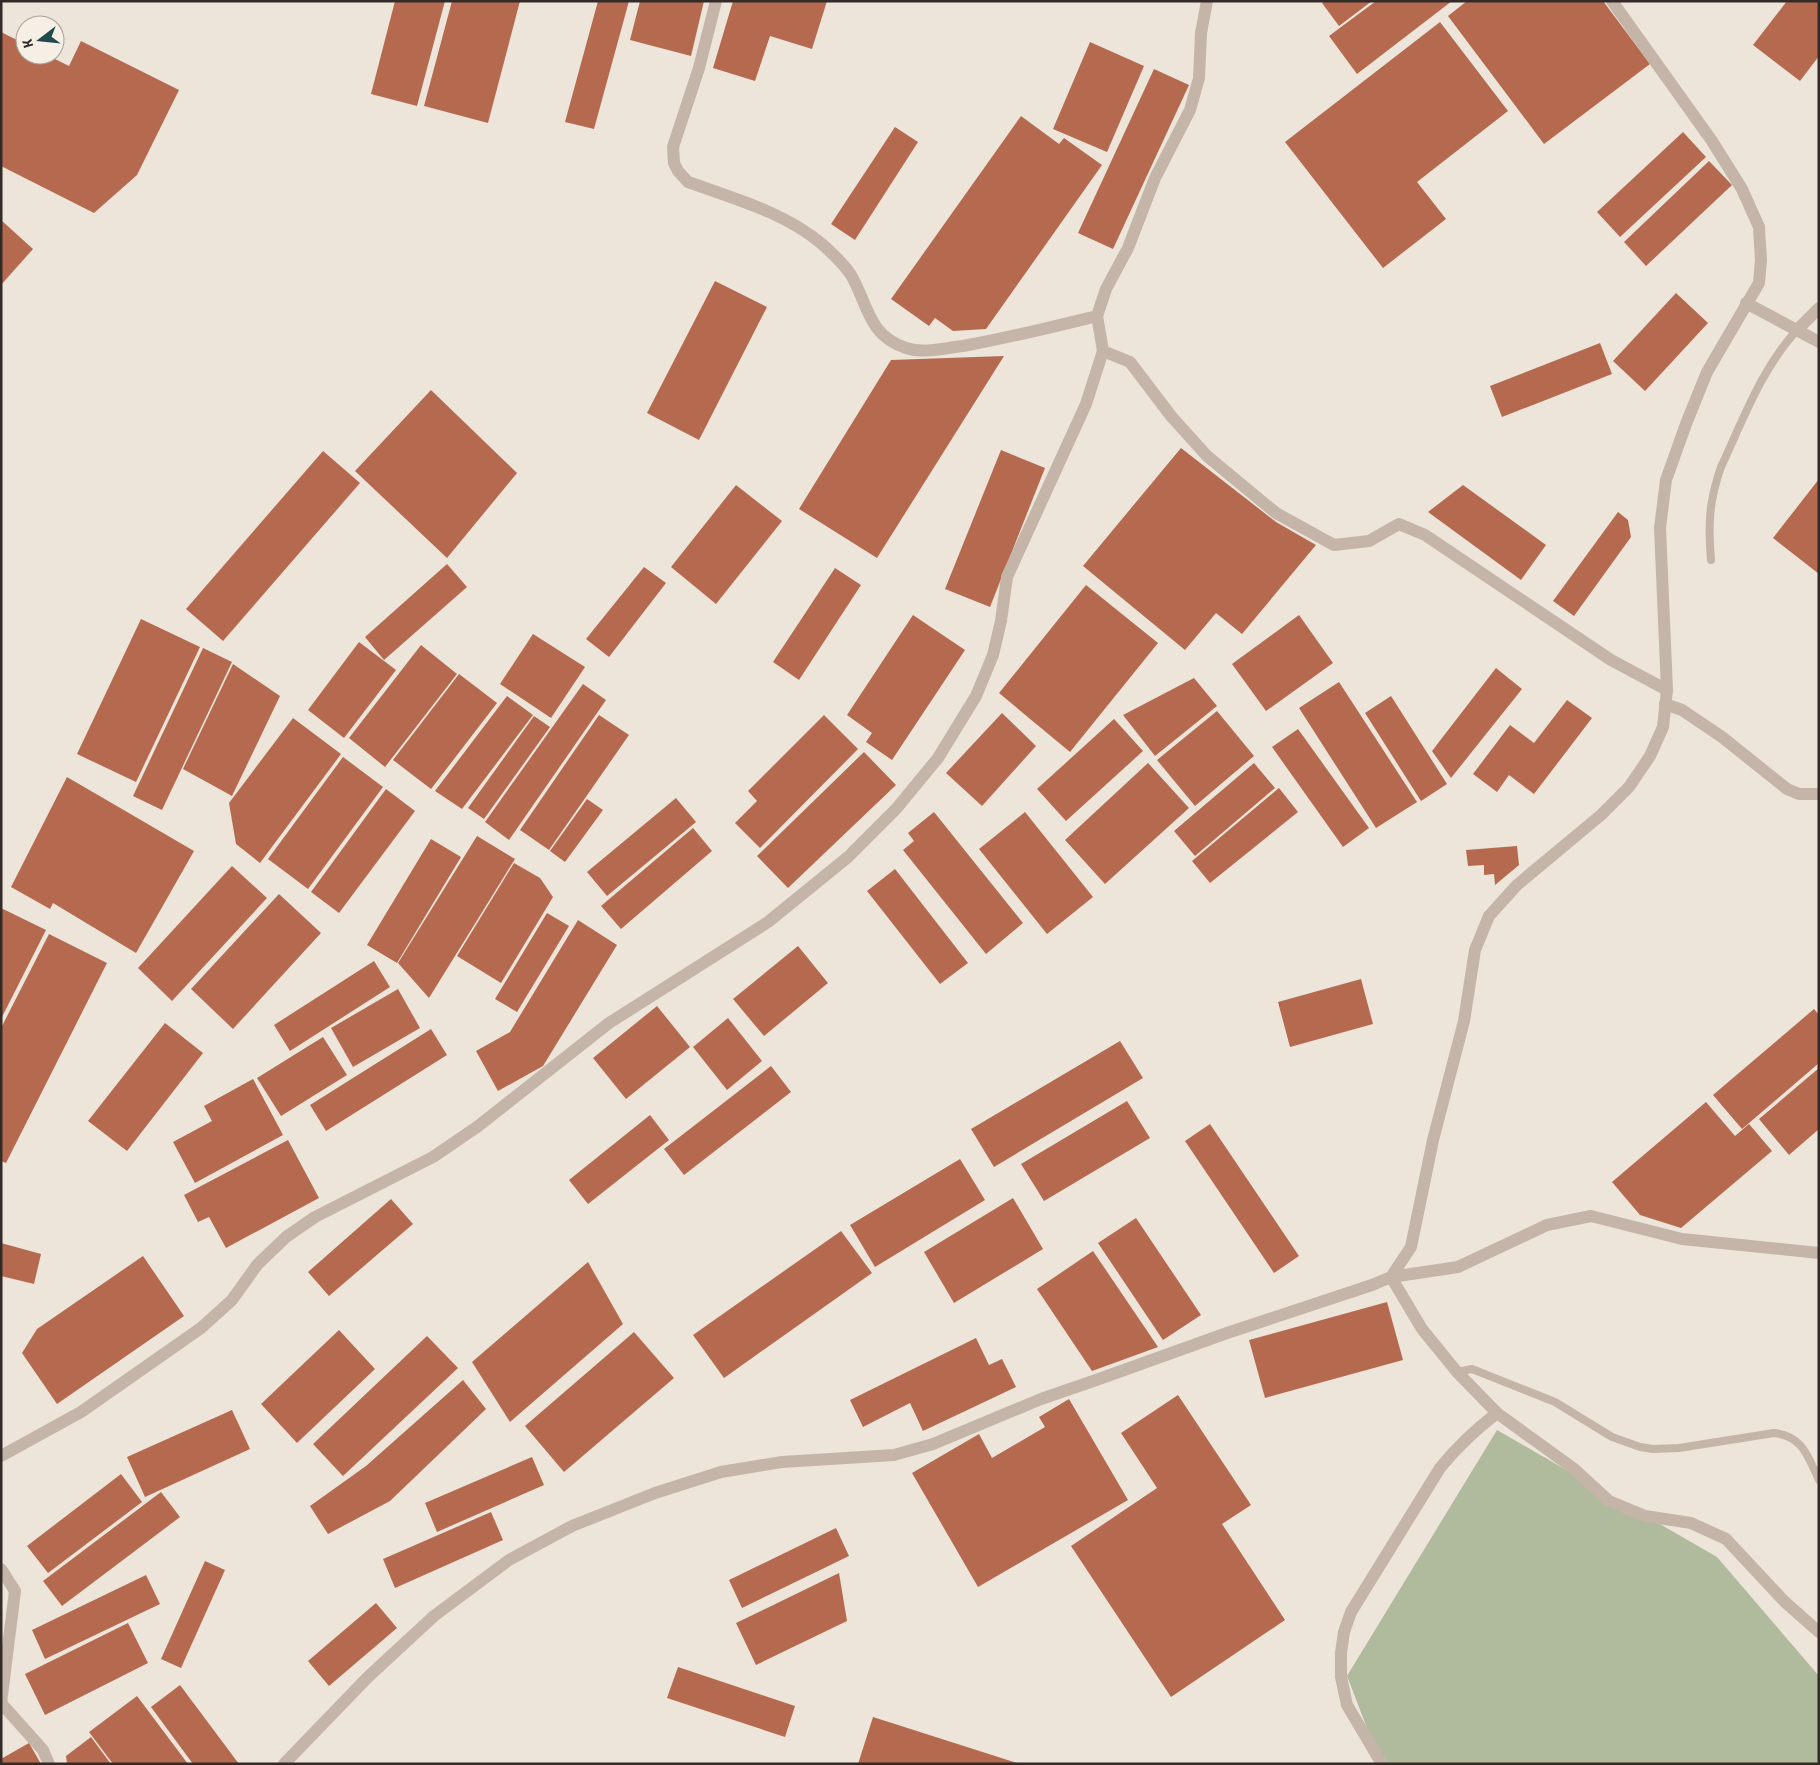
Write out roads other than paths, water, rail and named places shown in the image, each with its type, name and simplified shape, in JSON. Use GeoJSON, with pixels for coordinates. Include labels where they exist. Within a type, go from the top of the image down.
{"type":"FeatureCollection","features":[{"type":"Feature","properties":{"kind":"street"},"geometry":{"type":"LineString","coordinates":[[716,1],[699,68],[673,147],[674,163],[683,178],[688,182],[771,213],[805,231],[823,245],[850,275],[873,324],[887,338],[906,348],[936,350],[1002,339],[1096,316]]}},
{"type":"Feature","properties":{"kind":"street"},"geometry":{"type":"LineString","coordinates":[[1,1456],[81,1412],[201,1328],[232,1300],[258,1265],[294,1232],[315,1217],[433,1157],[477,1127],[609,1023],[768,922],[848,857],[896,809],[938,758],[976,696],[993,655],[1001,622],[1006,577],[1086,404],[1103,351],[1096,316],[1106,289],[1128,248],[1155,178],[1190,110],[1199,78],[1201,34],[1207,1]]}},
{"type":"Feature","properties":{"kind":"street"},"geometry":{"type":"LineString","coordinates":[[1391,1277],[1411,1248],[1433,1140],[1464,1022],[1475,950],[1489,916],[1517,885],[1601,815],[1629,787],[1650,756],[1663,726],[1667,690],[1660,528],[1666,480],[1686,424],[1708,372],[1758,283],[1761,260],[1759,227],[1742,189],[1712,141],[1612,1]]}},
{"type":"Feature","properties":{"kind":"street"},"geometry":{"type":"LineString","coordinates":[[1746,303],[1819,342]]}},
{"type":"Feature","properties":{"kind":"street"},"geometry":{"type":"LineString","coordinates":[[1796,331],[1819,308]]}},
{"type":"Feature","properties":{"kind":"street"},"geometry":{"type":"LineString","coordinates":[[1103,351],[1130,362],[1171,416],[1207,456],[1276,513],[1334,545],[1369,541],[1400,524],[1425,535],[1611,660],[1667,690]]}},
{"type":"Feature","properties":{"kind":"street"},"geometry":{"type":"LineString","coordinates":[[1665,704],[1682,710],[1722,737],[1787,789],[1800,794],[1819,794]]}},
{"type":"Feature","properties":{"kind":"street"},"geometry":{"type":"LineString","coordinates":[[284,1764],[368,1677],[434,1616],[510,1560],[572,1526],[655,1492],[721,1472],[782,1462],[894,1455],[933,1444],[1041,1399],[1099,1380],[1227,1332],[1372,1285],[1391,1277],[1458,1267],[1547,1225],[1591,1216],[1682,1239],[1819,1253]]}},
{"type":"Feature","properties":{"kind":"street"},"geometry":{"type":"LineString","coordinates":[[1391,1277],[1422,1329],[1457,1372],[1497,1413],[1573,1468],[1608,1501],[1645,1516],[1691,1523],[1726,1539],[1785,1602],[1819,1632]]}},
{"type":"Feature","properties":{"kind":"street"},"geometry":{"type":"LineString","coordinates":[[1382,1764],[1347,1705],[1342,1676],[1341,1653],[1344,1632],[1351,1612],[1440,1468],[1465,1440],[1497,1413]]}},
{"type":"Feature","properties":{"kind":"street"},"geometry":{"type":"LineString","coordinates":[[1,1569],[15,1591],[1,1703],[43,1750],[49,1764]]}},
{"type":"Feature","properties":{"kind":"lane"},"geometry":{"type":"LineString","coordinates":[[1711,560],[1708,530],[1716,482],[1721,467],[1763,376],[1782,346],[1796,331]]}},
{"type":"Feature","properties":{"kind":"lane"},"geometry":{"type":"LineString","coordinates":[[1457,1372],[1472,1370],[1555,1402],[1612,1437],[1640,1447],[1666,1449],[1774,1433],[1788,1435],[1801,1445],[1819,1480]]}}]}
